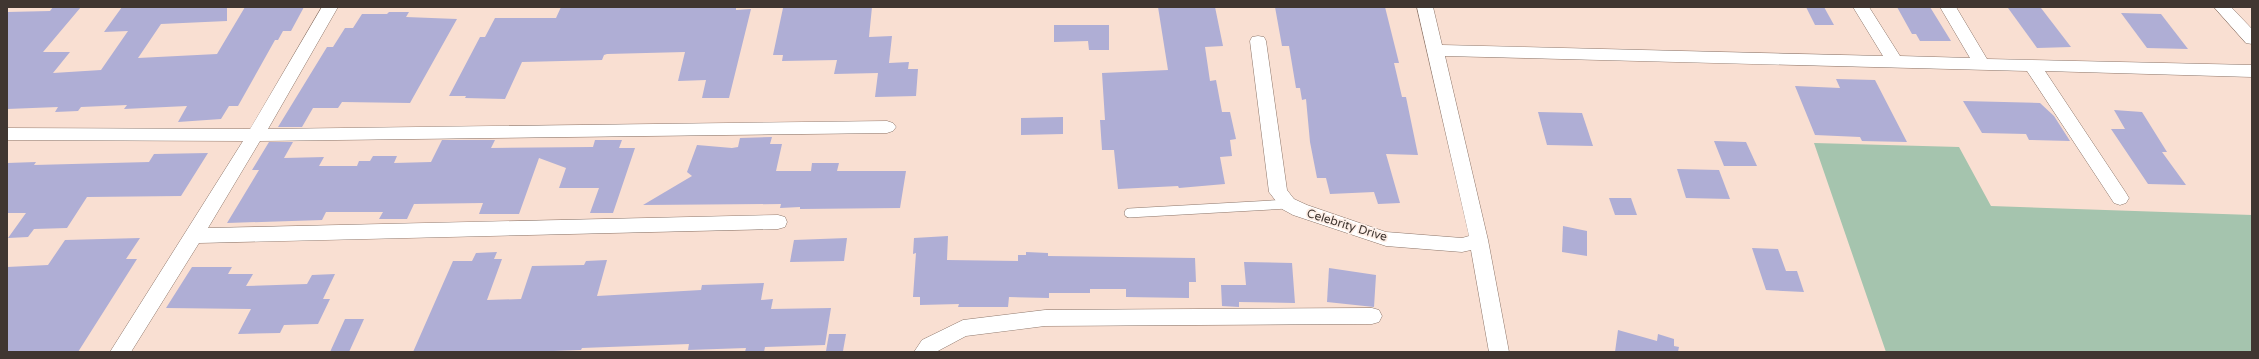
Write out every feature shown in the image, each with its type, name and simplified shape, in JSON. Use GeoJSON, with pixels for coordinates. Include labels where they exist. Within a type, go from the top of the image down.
{"type":"FeatureCollection","features":[{"type":"Feature","properties":{"kind":"street"},"geometry":{"type":"LineString","coordinates":[[120,352],[195,236],[257,135],[330,7]]}},
{"type":"Feature","properties":{"kind":"street"},"geometry":{"type":"LineString","coordinates":[[1425,7],[1479,240],[1499,352]]}},
{"type":"Feature","properties":{"kind":"street"},"geometry":{"type":"LineString","coordinates":[[1861,7],[1895,62]]}},
{"type":"Feature","properties":{"kind":"street"},"geometry":{"type":"LineString","coordinates":[[1948,7],[1982,64]]}},
{"type":"Feature","properties":{"kind":"street"},"geometry":{"type":"LineString","coordinates":[[2222,7],[2252,39]]}},
{"type":"Feature","properties":{"kind":"street"},"geometry":{"type":"LineString","coordinates":[[1258,41],[1278,192],[1288,204]]}},
{"type":"Feature","properties":{"kind":"street"},"geometry":{"type":"LineString","coordinates":[[1435,50],[2252,71]]}},
{"type":"Feature","properties":{"kind":"street"},"geometry":{"type":"LineString","coordinates":[[2032,65],[2120,198]]}},
{"type":"Feature","properties":{"kind":"street"},"geometry":{"type":"LineString","coordinates":[[7,134],[257,135],[887,127]]}},
{"type":"Feature","properties":{"kind":"street","name":"Celebrity Drive"},"geometry":{"type":"LineString","coordinates":[[1288,204],[1319,218],[1386,239],[1462,245],[1479,240]]}},
{"type":"Feature","properties":{"kind":"street"},"geometry":{"type":"LineString","coordinates":[[195,236],[778,222]]}},
{"type":"Feature","properties":{"kind":"street"},"geometry":{"type":"LineString","coordinates":[[924,352],[929,346],[963,328],[1045,318],[1372,316]]}},
{"type":"Feature","properties":{"kind":"lane"},"geometry":{"type":"LineString","coordinates":[[1129,213],[1288,204]]}},
{"type":"Feature","properties":{"kind":"green space"},"geometry":{"type":"Polygon","coordinates":[[[1814,143],[1959,147],[1991,206],[2252,215],[2252,352],[1886,352],[1814,143]]]}},
{"type":"Feature","properties":{"kind":"building"},"geometry":{"type":"Polygon","coordinates":[[[53,7],[81,7],[43,52],[70,52],[53,73],[101,70],[128,31],[104,32],[122,7],[227,7],[227,21],[161,24],[138,58],[217,54],[245,7],[304,7],[291,31],[283,31],[278,40],[275,40],[238,106],[229,106],[221,119],[178,122],[187,106],[124,109],[127,105],[81,107],[78,111],[55,112],[58,107],[7,109],[7,12],[50,11],[53,7]]]}},
{"type":"Feature","properties":{"kind":"building"},"geometry":{"type":"Polygon","coordinates":[[[561,7],[736,7],[736,10],[751,9],[729,98],[702,98],[706,80],[678,81],[685,52],[607,54],[604,55],[602,60],[522,62],[505,99],[449,96],[480,37],[485,37],[495,18],[556,18],[561,7]]]}},
{"type":"Feature","properties":{"kind":"building"},"geometry":{"type":"Polygon","coordinates":[[[872,7],[869,37],[892,36],[889,63],[909,62],[908,69],[918,69],[916,96],[875,97],[878,73],[834,74],[837,60],[782,61],[783,55],[773,55],[783,8],[872,7]]]}},
{"type":"Feature","properties":{"kind":"building"},"geometry":{"type":"Polygon","coordinates":[[[1158,7],[1215,7],[1223,46],[1205,47],[1210,81],[1216,80],[1222,112],[1230,112],[1236,139],[1230,140],[1232,156],[1220,157],[1225,184],[1179,188],[1178,186],[1118,189],[1114,150],[1102,150],[1100,120],[1105,120],[1102,73],[1168,70],[1158,7]]]}},
{"type":"Feature","properties":{"kind":"building"},"geometry":{"type":"Polygon","coordinates":[[[1275,7],[1385,7],[1399,63],[1394,63],[1402,97],[1406,97],[1418,155],[1386,154],[1400,203],[1378,204],[1374,192],[1330,194],[1326,178],[1317,178],[1310,142],[1306,99],[1302,100],[1300,88],[1296,88],[1289,46],[1282,46],[1275,7]]]}},
{"type":"Feature","properties":{"kind":"building"},"geometry":{"type":"Polygon","coordinates":[[[1806,7],[1824,7],[1834,25],[1815,25],[1806,7]]]}},
{"type":"Feature","properties":{"kind":"building"},"geometry":{"type":"Polygon","coordinates":[[[1897,7],[1930,7],[1951,41],[1920,41],[1916,34],[1912,34],[1897,7]]]}},
{"type":"Feature","properties":{"kind":"building"},"geometry":{"type":"Polygon","coordinates":[[[2008,8],[2041,8],[2071,47],[2037,48],[2008,8]]]}},
{"type":"Feature","properties":{"kind":"building"},"geometry":{"type":"Polygon","coordinates":[[[389,12],[409,12],[406,17],[457,19],[410,103],[342,102],[338,108],[313,108],[302,127],[278,127],[327,47],[333,47],[345,28],[353,28],[362,14],[387,14],[389,12]]]}},
{"type":"Feature","properties":{"kind":"building"},"geometry":{"type":"Polygon","coordinates":[[[2121,13],[2161,14],[2188,49],[2147,48],[2121,13]]]}},
{"type":"Feature","properties":{"kind":"building"},"geometry":{"type":"Polygon","coordinates":[[[1054,25],[1109,25],[1109,50],[1089,50],[1088,41],[1054,42],[1054,25]]]}},
{"type":"Feature","properties":{"kind":"building"},"geometry":{"type":"Polygon","coordinates":[[[1836,79],[1875,80],[1907,142],[1862,141],[1860,137],[1815,135],[1795,86],[1840,88],[1836,79]]]}},
{"type":"Feature","properties":{"kind":"building"},"geometry":{"type":"Polygon","coordinates":[[[1963,101],[2040,103],[2054,116],[2070,141],[2029,140],[2026,134],[1982,133],[1963,101]]]}},
{"type":"Feature","properties":{"kind":"building"},"geometry":{"type":"Polygon","coordinates":[[[2114,110],[2142,112],[2167,152],[2162,152],[2186,185],[2148,184],[2111,129],[2125,129],[2114,110]]]}},
{"type":"Feature","properties":{"kind":"building"},"geometry":{"type":"Polygon","coordinates":[[[1538,112],[1582,113],[1593,146],[1547,145],[1538,112]]]}},
{"type":"Feature","properties":{"kind":"building"},"geometry":{"type":"Polygon","coordinates":[[[1063,117],[1063,134],[1021,135],[1021,118],[1063,117]]]}},
{"type":"Feature","properties":{"kind":"building"},"geometry":{"type":"Polygon","coordinates":[[[772,137],[770,144],[782,144],[776,171],[811,171],[812,163],[839,163],[837,171],[906,171],[900,208],[800,209],[800,207],[780,208],[781,204],[643,205],[692,176],[687,172],[697,145],[732,148],[738,147],[740,138],[772,137]]]}},
{"type":"Feature","properties":{"kind":"building"},"geometry":{"type":"Polygon","coordinates":[[[442,140],[495,140],[491,148],[593,147],[595,140],[622,140],[619,148],[635,148],[613,213],[590,213],[599,188],[559,188],[566,168],[539,158],[519,214],[479,214],[483,203],[414,204],[407,219],[379,219],[383,212],[326,212],[322,220],[227,223],[259,170],[252,170],[269,142],[293,142],[284,158],[324,157],[319,166],[357,166],[359,161],[370,161],[373,156],[397,156],[394,163],[431,162],[442,140]]]}},
{"type":"Feature","properties":{"kind":"building"},"geometry":{"type":"Polygon","coordinates":[[[1714,141],[1746,142],[1757,166],[1724,166],[1714,141]]]}},
{"type":"Feature","properties":{"kind":"building"},"geometry":{"type":"Polygon","coordinates":[[[208,153],[181,196],[87,197],[67,228],[34,229],[28,237],[8,238],[26,213],[7,213],[7,163],[36,162],[34,165],[149,162],[154,154],[208,153]]]}},
{"type":"Feature","properties":{"kind":"building"},"geometry":{"type":"Polygon","coordinates":[[[1677,169],[1719,170],[1730,199],[1686,198],[1677,169]]]}},
{"type":"Feature","properties":{"kind":"building"},"geometry":{"type":"Polygon","coordinates":[[[1609,198],[1631,198],[1637,215],[1615,215],[1609,198]]]}},
{"type":"Feature","properties":{"kind":"building"},"geometry":{"type":"Polygon","coordinates":[[[1563,226],[1587,231],[1587,256],[1562,252],[1563,226]]]}},
{"type":"Feature","properties":{"kind":"building"},"geometry":{"type":"Polygon","coordinates":[[[948,236],[947,260],[1018,261],[1018,255],[1026,255],[1026,252],[1048,253],[1048,256],[1195,258],[1196,282],[1189,282],[1189,298],[1126,297],[1126,289],[1090,289],[1090,293],[1049,293],[1049,298],[1009,297],[1008,307],[958,307],[959,304],[920,305],[920,297],[913,297],[916,253],[913,254],[914,238],[948,236]]]}},
{"type":"Feature","properties":{"kind":"building"},"geometry":{"type":"Polygon","coordinates":[[[140,238],[126,259],[137,259],[78,352],[7,352],[7,267],[48,265],[65,240],[140,238]]]}},
{"type":"Feature","properties":{"kind":"building"},"geometry":{"type":"Polygon","coordinates":[[[847,238],[844,261],[790,262],[794,240],[847,238]]]}},
{"type":"Feature","properties":{"kind":"building"},"geometry":{"type":"Polygon","coordinates":[[[1752,248],[1778,249],[1786,271],[1797,271],[1804,292],[1766,290],[1752,248]]]}},
{"type":"Feature","properties":{"kind":"building"},"geometry":{"type":"Polygon","coordinates":[[[497,252],[494,259],[502,259],[487,300],[521,299],[532,266],[584,265],[586,261],[607,260],[597,296],[701,290],[702,285],[764,283],[761,300],[773,299],[771,309],[831,308],[825,345],[765,347],[764,352],[745,352],[746,348],[688,350],[689,344],[582,348],[581,350],[526,352],[413,352],[453,261],[472,261],[476,253],[497,252]]]}},
{"type":"Feature","properties":{"kind":"building"},"geometry":{"type":"Polygon","coordinates":[[[1244,262],[1292,263],[1295,303],[1239,302],[1239,307],[1222,306],[1221,285],[1246,285],[1244,262]]]}},
{"type":"Feature","properties":{"kind":"building"},"geometry":{"type":"Polygon","coordinates":[[[192,267],[232,267],[228,274],[253,274],[246,286],[307,284],[312,275],[335,274],[323,299],[330,299],[318,324],[284,325],[280,333],[238,334],[251,309],[166,308],[192,267]]]}},
{"type":"Feature","properties":{"kind":"building"},"geometry":{"type":"Polygon","coordinates":[[[1329,268],[1376,275],[1374,307],[1327,302],[1329,268]]]}},
{"type":"Feature","properties":{"kind":"building"},"geometry":{"type":"Polygon","coordinates":[[[345,319],[364,319],[349,352],[330,352],[345,319]]]}},
{"type":"Feature","properties":{"kind":"building"},"geometry":{"type":"Polygon","coordinates":[[[1618,330],[1657,341],[1658,334],[1674,339],[1674,346],[1679,347],[1678,352],[1615,352],[1618,330]]]}},
{"type":"Feature","properties":{"kind":"building"},"geometry":{"type":"Polygon","coordinates":[[[829,334],[846,334],[843,351],[826,351],[829,334]]]}}]}
